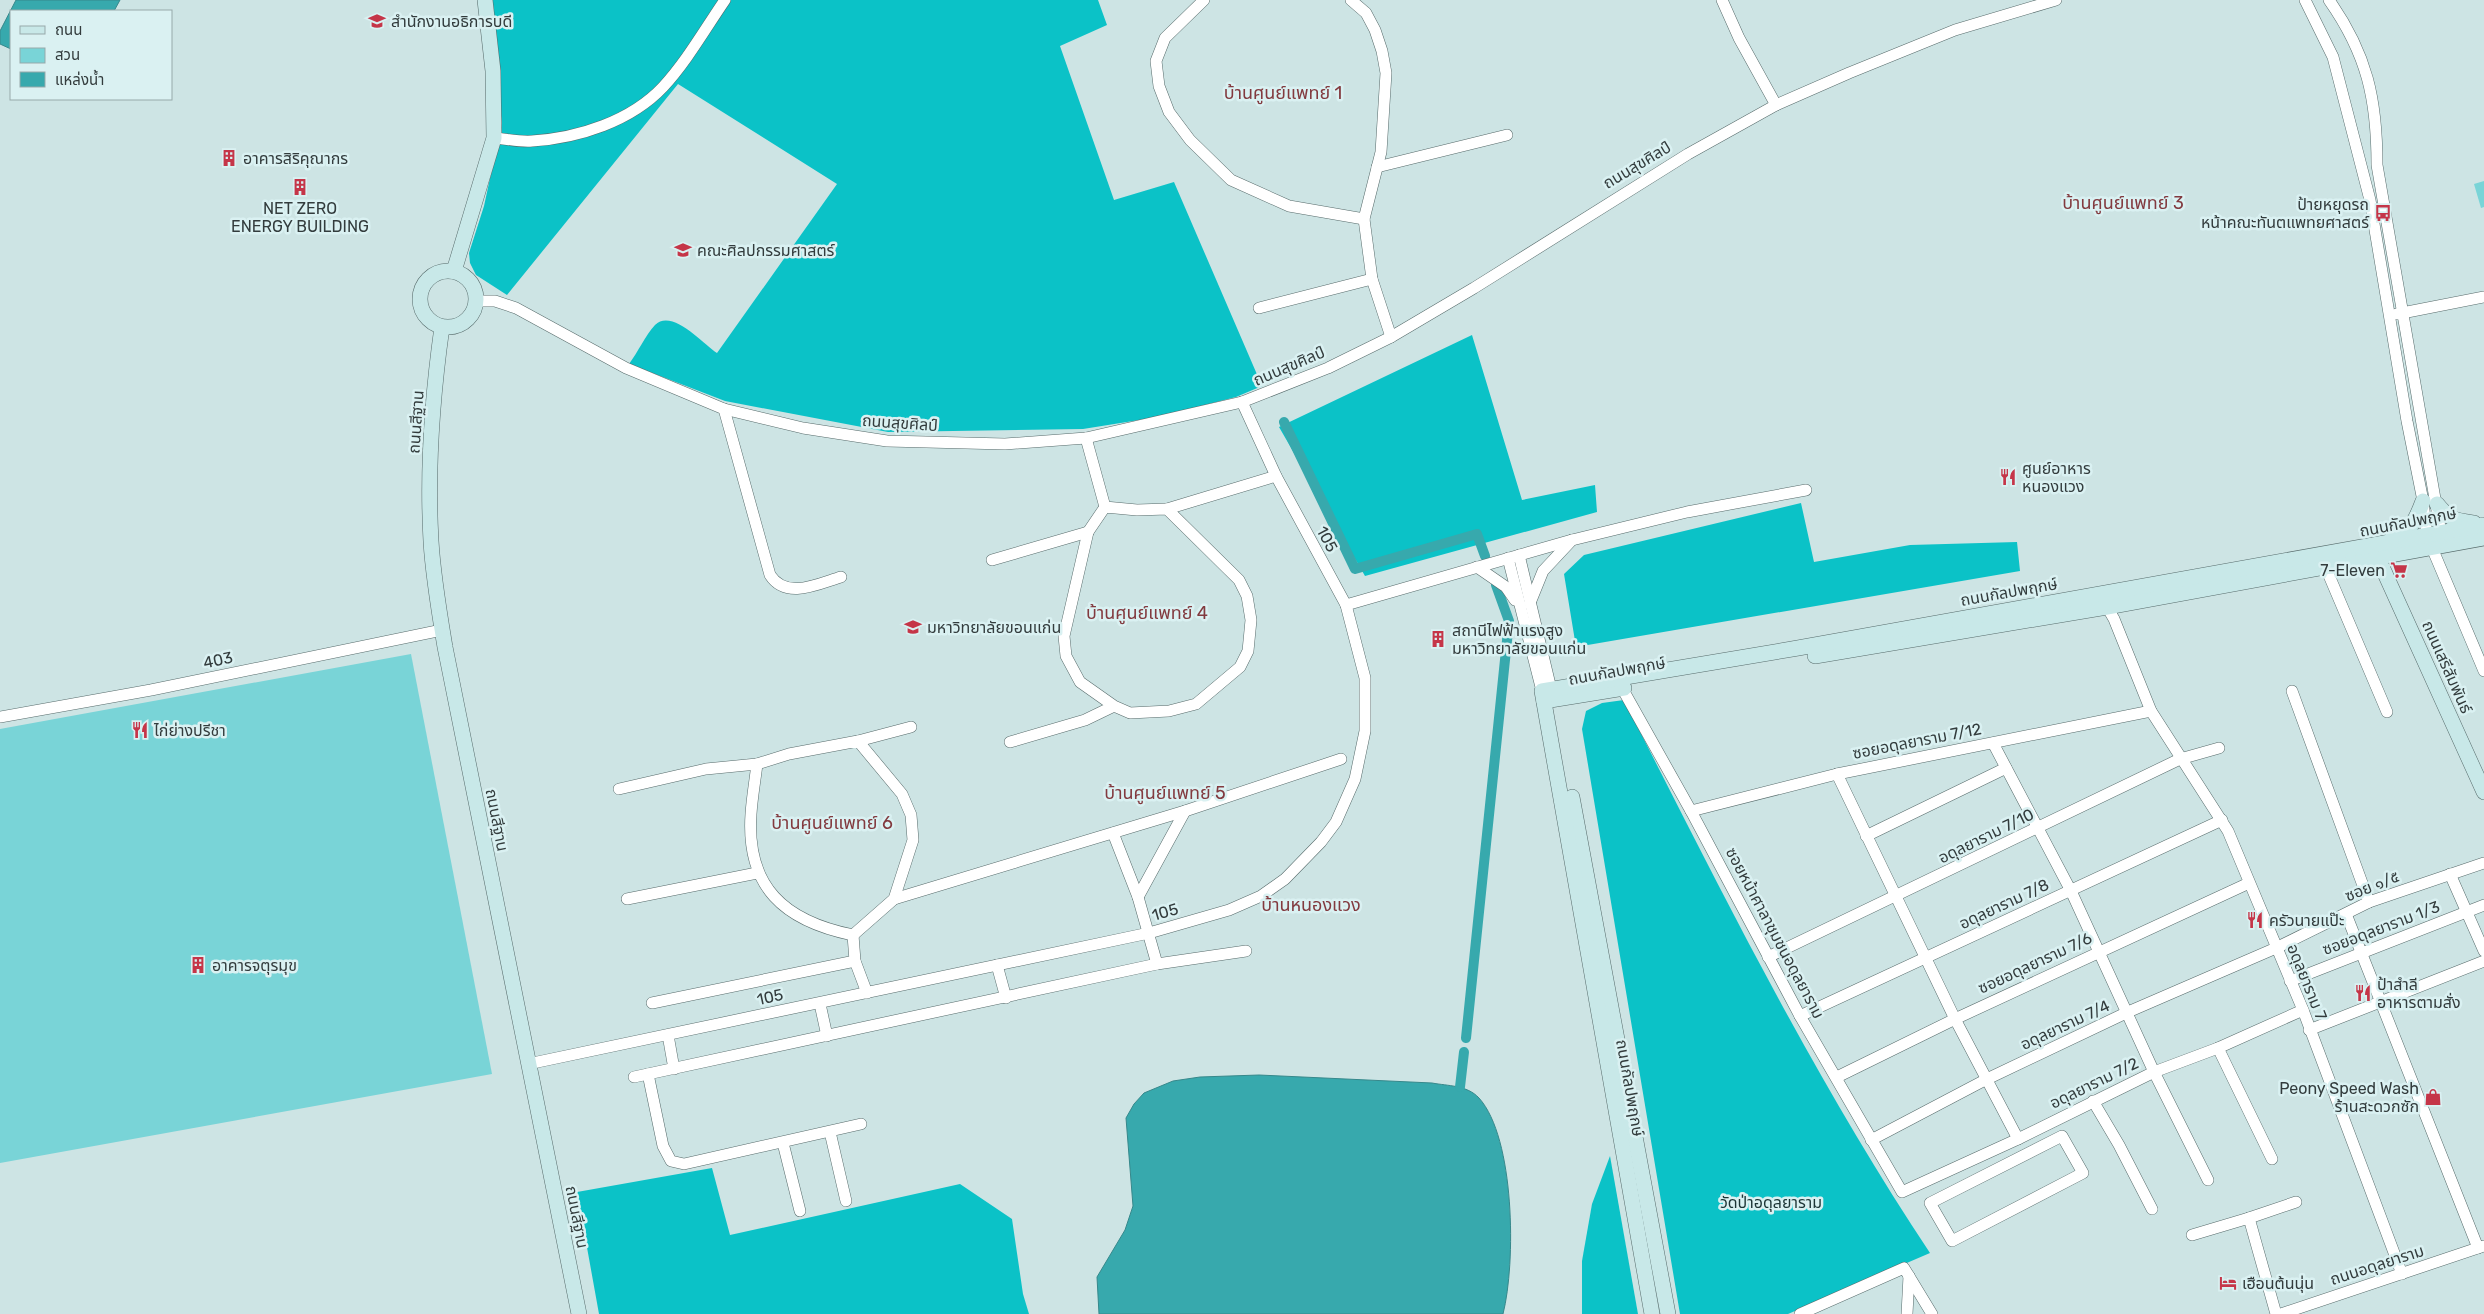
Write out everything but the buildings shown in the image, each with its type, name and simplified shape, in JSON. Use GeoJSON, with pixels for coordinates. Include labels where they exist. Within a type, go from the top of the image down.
{"type":"FeatureCollection","features":[{"type":"Feature","properties":{"kind":"main road"},"geometry":{"type":"LineString","coordinates":[[454,271],[494,138],[492,52],[485,0]]}},
{"type":"Feature","properties":{"kind":"main road"},"geometry":{"type":"LineString","coordinates":[[454,271],[468,279],[476,292],[477,301],[469,319],[452,328],[442,327],[428,320],[423,314],[420,307],[421,291],[424,284],[437,273],[454,271]]}},
{"type":"Feature","properties":{"kind":"main road","name":"ถนนสีฐาน"},"geometry":{"type":"LineString","coordinates":[[442,327],[431,438],[430,505],[433,565],[442,630],[579,1314]]}},
{"type":"Feature","properties":{"kind":"main road"},"geometry":{"type":"LineString","coordinates":[[2348,551],[2394,537],[2408,530],[2430,503],[2447,517],[2456,521],[2484,525]]}},
{"type":"Feature","properties":{"kind":"main road","name":"ถนนกัลปพฤกษ์"},"geometry":{"type":"LineString","coordinates":[[1548,695],[1622,688],[2107,607],[2325,566],[2378,558],[2484,525]]}},
{"type":"Feature","properties":{"kind":"main road","name":"ถนนกัลปพฤกษ์"},"geometry":{"type":"LineString","coordinates":[[1548,695],[2153,584],[2348,551],[2435,541],[2484,538]]}},
{"type":"Feature","properties":{"kind":"main road","name":"ถนนเสรีสัมพันธ์"},"geometry":{"type":"LineString","coordinates":[[2378,558],[2480,776],[2484,792]]}},
{"type":"Feature","properties":{"kind":"main road","name":"ถนนกัลปพฤกษ์"},"geometry":{"type":"LineString","coordinates":[[1548,695],[1668,1314]]}},
{"type":"Feature","properties":{"kind":"main road","name":"ถนนกัลปพฤกษ์"},"geometry":{"type":"LineString","coordinates":[[1548,695],[1652,1314]]}},
{"type":"Feature","properties":{"kind":"main road"},"geometry":{"type":"LineString","coordinates":[[1637,1232],[1653,1231]]}},
{"type":"Feature","properties":{"kind":"street"},"geometry":{"type":"LineString","coordinates":[[494,138],[531,142],[564,136],[602,126],[645,104],[664,86],[725,0]]}},
{"type":"Feature","properties":{"kind":"street"},"geometry":{"type":"LineString","coordinates":[[1204,0],[1166,38],[1156,61],[1159,86],[1168,112],[1190,140],[1231,180],[1289,206],[1364,219]]}},
{"type":"Feature","properties":{"kind":"street"},"geometry":{"type":"LineString","coordinates":[[1351,0],[1366,13],[1375,30],[1382,51],[1386,74],[1381,152],[1364,219],[1372,279],[1390,336]]}},
{"type":"Feature","properties":{"kind":"street"},"geometry":{"type":"LineString","coordinates":[[1722,0],[1739,38],[1776,105]]}},
{"type":"Feature","properties":{"kind":"street","name":"ถนนสุขศิลป์"},"geometry":{"type":"LineString","coordinates":[[477,301],[494,301],[516,308],[626,368],[724,409],[803,428],[887,440],[1005,444],[1086,438],[1242,402],[1328,368],[1390,336],[1474,288],[1688,154],[1776,105],[1849,72],[1955,30],[2056,0]]}},
{"type":"Feature","properties":{"kind":"street"},"geometry":{"type":"LineString","coordinates":[[2305,0],[2333,58],[2370,200],[2391,315],[2407,422],[2430,503]]}},
{"type":"Feature","properties":{"kind":"street"},"geometry":{"type":"LineString","coordinates":[[2329,0],[2351,34],[2372,90],[2377,128],[2377,165],[2404,313],[2435,541],[2484,671]]}},
{"type":"Feature","properties":{"kind":"street"},"geometry":{"type":"LineString","coordinates":[[1377,167],[1507,135]]}},
{"type":"Feature","properties":{"kind":"street"},"geometry":{"type":"LineString","coordinates":[[1259,308],[1372,279]]}},
{"type":"Feature","properties":{"kind":"street"},"geometry":{"type":"LineString","coordinates":[[2391,315],[2484,297]]}},
{"type":"Feature","properties":{"kind":"street","name":"105"},"geometry":{"type":"LineString","coordinates":[[528,1064],[820,1004],[1149,933],[1230,910],[1261,896],[1285,879],[1305,860],[1336,822],[1355,779],[1365,731],[1365,678],[1346,605],[1276,476],[1242,402]]}},
{"type":"Feature","properties":{"kind":"street"},"geometry":{"type":"LineString","coordinates":[[724,409],[770,575],[774,582],[781,587],[792,589],[840,577]]}},
{"type":"Feature","properties":{"kind":"street"},"geometry":{"type":"LineString","coordinates":[[1086,438],[1105,508]]}},
{"type":"Feature","properties":{"kind":"street"},"geometry":{"type":"LineString","coordinates":[[1105,508],[1167,509],[1276,476]]}},
{"type":"Feature","properties":{"kind":"street"},"geometry":{"type":"LineString","coordinates":[[1346,605],[1572,540],[1688,512],[1806,490]]}},
{"type":"Feature","properties":{"kind":"street"},"geometry":{"type":"LineString","coordinates":[[1105,508],[1088,532],[1064,636],[1066,656],[1080,682],[1114,706],[1130,714],[1169,711],[1196,704],[1240,667],[1248,651],[1251,620],[1247,596],[1238,580],[1167,509]]}},
{"type":"Feature","properties":{"kind":"street"},"geometry":{"type":"LineString","coordinates":[[992,560],[1088,532]]}},
{"type":"Feature","properties":{"kind":"street"},"geometry":{"type":"LineString","coordinates":[[1525,606],[1543,571],[1572,540]]}},
{"type":"Feature","properties":{"kind":"street"},"geometry":{"type":"LineString","coordinates":[[1514,557],[1548,695]]}},
{"type":"Feature","properties":{"kind":"street"},"geometry":{"type":"LineString","coordinates":[[2325,566],[2386,712]]}},
{"type":"Feature","properties":{"kind":"street"},"geometry":{"type":"LineString","coordinates":[[1477,567],[1506,587],[1525,606]]}},
{"type":"Feature","properties":{"kind":"street","name":"อดุลยาราม 7"},"geometry":{"type":"LineString","coordinates":[[2107,607],[2114,619],[2151,711],[2180,759],[2222,820],[2303,1010],[2308,1030],[2402,1274]]}},
{"type":"Feature","properties":{"kind":"street","name":"403"},"geometry":{"type":"LineString","coordinates":[[0,717],[151,690],[442,630]]}},
{"type":"Feature","properties":{"kind":"street","name":"ซอยหน้าศาลาชุมชนอดุลยาราม"},"geometry":{"type":"LineString","coordinates":[[1622,688],[1691,811],[1800,1016],[1902,1192]]}},
{"type":"Feature","properties":{"kind":"street"},"geometry":{"type":"LineString","coordinates":[[2292,691],[2369,902]]}},
{"type":"Feature","properties":{"kind":"street"},"geometry":{"type":"LineString","coordinates":[[1010,742],[1085,720],[1114,706]]}},
{"type":"Feature","properties":{"kind":"street","name":"ซอยอดุลยาราม 7/12"},"geometry":{"type":"LineString","coordinates":[[1691,811],[1837,774],[2151,711]]}},
{"type":"Feature","properties":{"kind":"street"},"geometry":{"type":"LineString","coordinates":[[619,789],[706,769],[757,764],[790,754],[858,742],[912,726]]}},
{"type":"Feature","properties":{"kind":"street"},"geometry":{"type":"LineString","coordinates":[[858,742],[902,794],[911,815],[913,840],[894,899]]}},
{"type":"Feature","properties":{"kind":"street"},"geometry":{"type":"LineString","coordinates":[[1994,743],[2071,890],[2154,1072],[2208,1180]]}},
{"type":"Feature","properties":{"kind":"street","name":"อดุลยาราม 7/10"},"geometry":{"type":"LineString","coordinates":[[1768,957],[1896,898],[2180,759],[2219,748]]}},
{"type":"Feature","properties":{"kind":"street"},"geometry":{"type":"LineString","coordinates":[[853,935],[894,899],[1113,834],[1341,759]]}},
{"type":"Feature","properties":{"kind":"street"},"geometry":{"type":"LineString","coordinates":[[757,764],[750,834],[757,872],[770,894],[796,916],[853,935]]}},
{"type":"Feature","properties":{"kind":"street"},"geometry":{"type":"LineString","coordinates":[[1866,836],[2006,768]]}},
{"type":"Feature","properties":{"kind":"street"},"geometry":{"type":"LineString","coordinates":[[1837,774],[1955,1019],[2018,1139]]}},
{"type":"Feature","properties":{"kind":"street"},"geometry":{"type":"LineString","coordinates":[[1138,897],[1185,811]]}},
{"type":"Feature","properties":{"kind":"street","name":"อดุลยาราม 7/8"},"geometry":{"type":"LineString","coordinates":[[1800,1016],[2222,820]]}},
{"type":"Feature","properties":{"kind":"street"},"geometry":{"type":"LineString","coordinates":[[1113,834],[1138,897],[1157,964]]}},
{"type":"Feature","properties":{"kind":"street","name":"ซอย ๑/๕"},"geometry":{"type":"LineString","coordinates":[[2276,948],[2369,902],[2484,863]]}},
{"type":"Feature","properties":{"kind":"street"},"geometry":{"type":"LineString","coordinates":[[627,899],[757,872]]}},
{"type":"Feature","properties":{"kind":"street"},"geometry":{"type":"LineString","coordinates":[[2450,874],[2484,951]]}},
{"type":"Feature","properties":{"kind":"street","name":"ซอยอดุลยาราม 7/6"},"geometry":{"type":"LineString","coordinates":[[1837,1077],[2099,951],[2249,883]]}},
{"type":"Feature","properties":{"kind":"street","name":"ซอยอดุลยาราม 1/3"},"geometry":{"type":"LineString","coordinates":[[2290,981],[2484,905]]}},
{"type":"Feature","properties":{"kind":"street"},"geometry":{"type":"LineString","coordinates":[[2346,914],[2481,1247]]}},
{"type":"Feature","properties":{"kind":"street"},"geometry":{"type":"LineString","coordinates":[[853,935],[856,960],[867,993]]}},
{"type":"Feature","properties":{"kind":"street","name":"อดุลยาราม 7/4"},"geometry":{"type":"LineString","coordinates":[[1871,1140],[1988,1079],[2128,1012],[2276,948]]}},
{"type":"Feature","properties":{"kind":"street"},"geometry":{"type":"LineString","coordinates":[[634,1077],[1157,964],[1246,951]]}},
{"type":"Feature","properties":{"kind":"street"},"geometry":{"type":"LineString","coordinates":[[652,1003],[856,960]]}},
{"type":"Feature","properties":{"kind":"street"},"geometry":{"type":"LineString","coordinates":[[2308,1030],[2484,960]]}},
{"type":"Feature","properties":{"kind":"street"},"geometry":{"type":"LineString","coordinates":[[997,965],[1006,998]]}},
{"type":"Feature","properties":{"kind":"street"},"geometry":{"type":"LineString","coordinates":[[820,1004],[827,1036]]}},
{"type":"Feature","properties":{"kind":"street","name":"อดุลยาราม 7/2"},"geometry":{"type":"LineString","coordinates":[[1902,1192],[2018,1139],[2154,1072],[2218,1048],[2303,1010]]}},
{"type":"Feature","properties":{"kind":"street"},"geometry":{"type":"LineString","coordinates":[[668,1035],[674,1069]]}},
{"type":"Feature","properties":{"kind":"street"},"geometry":{"type":"LineString","coordinates":[[2218,1048],[2272,1159]]}},
{"type":"Feature","properties":{"kind":"street"},"geometry":{"type":"LineString","coordinates":[[648,1074],[663,1146],[671,1161],[684,1164],[861,1124]]}},
{"type":"Feature","properties":{"kind":"street"},"geometry":{"type":"LineString","coordinates":[[2093,1101],[2119,1144],[2152,1209]]}},
{"type":"Feature","properties":{"kind":"street"},"geometry":{"type":"LineString","coordinates":[[830,1132],[846,1201]]}},
{"type":"Feature","properties":{"kind":"street"},"geometry":{"type":"LineString","coordinates":[[2062,1136],[2083,1173],[1952,1241],[1930,1203],[1993,1171],[2062,1136]]}},
{"type":"Feature","properties":{"kind":"street"},"geometry":{"type":"LineString","coordinates":[[783,1143],[800,1211]]}},
{"type":"Feature","properties":{"kind":"street"},"geometry":{"type":"LineString","coordinates":[[1985,1154],[1993,1171]]}},
{"type":"Feature","properties":{"kind":"street"},"geometry":{"type":"LineString","coordinates":[[2192,1235],[2296,1202]]}},
{"type":"Feature","properties":{"kind":"street"},"geometry":{"type":"LineString","coordinates":[[2249,1218],[2276,1314]]}},
{"type":"Feature","properties":{"kind":"street","name":"ถนนอดุลยาราม"},"geometry":{"type":"LineString","coordinates":[[2281,1314],[2481,1247]]}},
{"type":"Feature","properties":{"kind":"street"},"geometry":{"type":"LineString","coordinates":[[1800,1314],[1904,1268],[1932,1314]]}},
{"type":"Feature","properties":{"kind":"street"},"geometry":{"type":"LineString","coordinates":[[1907,1314],[1909,1276]]}},
{"type":"Feature","properties":{"kind":"green space"},"geometry":{"type":"Polygon","coordinates":[[[485,0],[1098,0],[1107,25],[1060,46],[1114,200],[1174,182],[1262,386],[1236,397],[1158,417],[1083,429],[888,432],[725,401],[629,364],[651,329],[662,321],[670,321],[687,329],[717,353],[837,184],[678,84],[507,295],[476,275],[470,263],[469,253],[484,206],[502,123],[485,0]]]}},
{"type":"Feature","properties":{"kind":"green space"},"geometry":{"type":"Polygon","coordinates":[[[2484,181],[2484,207],[2481,208],[2474,184],[2484,181]]]}},
{"type":"Feature","properties":{"kind":"green space"},"geometry":{"type":"Polygon","coordinates":[[[1472,335],[1522,500],[1595,485],[1597,512],[1365,576],[1279,427],[1472,335]]]}},
{"type":"Feature","properties":{"kind":"green space"},"geometry":{"type":"Polygon","coordinates":[[[1801,503],[1814,562],[1910,545],[2017,542],[2020,571],[1576,647],[1564,574],[1584,555],[1801,503]]]}},
{"type":"Feature","properties":{"kind":"green space"},"geometry":{"type":"Polygon","coordinates":[[[411,654],[492,1074],[0,1163],[0,729],[411,654]]]}},
{"type":"Feature","properties":{"kind":"green space","name":"วัดป่าอดุลยาราม"},"geometry":{"type":"Polygon","coordinates":[[[1624,700],[1732,911],[1807,1050],[1846,1119],[1930,1253],[1788,1314],[1680,1314],[1582,729],[1586,711],[1602,703],[1624,700]]]}},
{"type":"Feature","properties":{"kind":"green space"},"geometry":{"type":"Polygon","coordinates":[[[1610,1156],[1638,1314],[1582,1314],[1582,1261],[1592,1204],[1610,1156]]]}},
{"type":"Feature","properties":{"kind":"green space"},"geometry":{"type":"Polygon","coordinates":[[[712,1168],[730,1235],[960,1184],[1012,1219],[1023,1294],[1029,1314],[599,1314],[577,1192],[712,1168]]]}},
{"type":"Feature","properties":{"kind":"water"},"geometry":{"type":"Polygon","coordinates":[[[16,0],[120,0],[115,10],[11,10],[16,0]]]}},
{"type":"Feature","properties":{"kind":"water"},"geometry":{"type":"Polygon","coordinates":[[[10,12],[10,49],[0,44],[0,31],[10,12]]]}},
{"type":"Feature","properties":{"kind":"water"},"geometry":{"type":"Polygon","coordinates":[[[1259,1075],[1432,1083],[1463,1088],[1479,1098],[1491,1117],[1500,1141],[1506,1170],[1511,1234],[1510,1264],[1503,1314],[1099,1314],[1097,1277],[1125,1230],[1133,1206],[1126,1118],[1134,1104],[1144,1093],[1173,1081],[1200,1077],[1259,1075]]]}},
{"type":"Feature","properties":{"kind":"waterway"},"geometry":{"type":"LineString","coordinates":[[1284,422],[1355,569],[1477,534],[1485,556]]}},
{"type":"Feature","properties":{"kind":"waterway"},"geometry":{"type":"LineString","coordinates":[[1466,1038],[1509,621],[1496,585]]}},
{"type":"Feature","properties":{"kind":"waterway"},"geometry":{"type":"LineString","coordinates":[[1460,1087],[1464,1052]]}},
{"type":"Feature","properties":{"kind":"place","name":"สำนักงานอธิการบดี"},"geometry":{"type":"Point","coordinates":[377,21]}},
{"type":"Feature","properties":{"kind":"place","name":"อาคารสิริคุณากร"},"geometry":{"type":"Point","coordinates":[229,158]}},
{"type":"Feature","properties":{"kind":"place","name":"NET ZERO ENERGY BUILDING"},"geometry":{"type":"Point","coordinates":[300,187]}},
{"type":"Feature","properties":{"kind":"place","name":"ป้ายหยุดรถ หน้าคณะทันตแพทยศาสตร์"},"geometry":{"type":"Point","coordinates":[2383,213]}},
{"type":"Feature","properties":{"kind":"place","name":"คณะศิลปกรรมศาสตร์"},"geometry":{"type":"Point","coordinates":[683,250]}},
{"type":"Feature","properties":{"kind":"place","name":"ศูนย์อาหาร หนองแวง"},"geometry":{"type":"Point","coordinates":[2008,477]}},
{"type":"Feature","properties":{"kind":"place","name":"7-Eleven"},"geometry":{"type":"Point","coordinates":[2399,570]}},
{"type":"Feature","properties":{"kind":"place","name":"มหาวิทยาลัยขอนแก่น"},"geometry":{"type":"Point","coordinates":[913,627]}},
{"type":"Feature","properties":{"kind":"place","name":"สถานีไฟฟ้าแรงสูง มหาวิทยาลัยขอนแก่น"},"geometry":{"type":"Point","coordinates":[1438,639]}},
{"type":"Feature","properties":{"kind":"place","name":"ไก่ย่างปรีชา"},"geometry":{"type":"Point","coordinates":[140,730]}},
{"type":"Feature","properties":{"kind":"place","name":"ครัวนายแป๊ะ"},"geometry":{"type":"Point","coordinates":[2255,920]}},
{"type":"Feature","properties":{"kind":"place","name":"อาคารจตุรมุข"},"geometry":{"type":"Point","coordinates":[198,965]}},
{"type":"Feature","properties":{"kind":"place","name":"ป้าสำลี อาหารตามสั่ง"},"geometry":{"type":"Point","coordinates":[2363,993]}},
{"type":"Feature","properties":{"kind":"place","name":"Peony Speed Wash ร้านสะดวกซัก"},"geometry":{"type":"Point","coordinates":[2433,1097]}},
{"type":"Feature","properties":{"kind":"place","name":"เฮือนต้นนุ่น"},"geometry":{"type":"Point","coordinates":[2228,1283]}},
{"type":"Feature","properties":{"kind":"district","name":"บ้านศูนย์แพทย์ 1"},"geometry":{"type":"Point","coordinates":[1283,93]}},
{"type":"Feature","properties":{"kind":"district","name":"บ้านศูนย์แพทย์ 3"},"geometry":{"type":"Point","coordinates":[2123,203]}},
{"type":"Feature","properties":{"kind":"district","name":"บ้านศูนย์แพทย์ 4"},"geometry":{"type":"Point","coordinates":[1147,613]}},
{"type":"Feature","properties":{"kind":"district","name":"บ้านศูนย์แพทย์ 5"},"geometry":{"type":"Point","coordinates":[1165,793]}},
{"type":"Feature","properties":{"kind":"district","name":"บ้านศูนย์แพทย์ 6"},"geometry":{"type":"Point","coordinates":[832,823]}},
{"type":"Feature","properties":{"kind":"district","name":"บ้านหนองแวง"},"geometry":{"type":"Point","coordinates":[1311,905]}}]}
